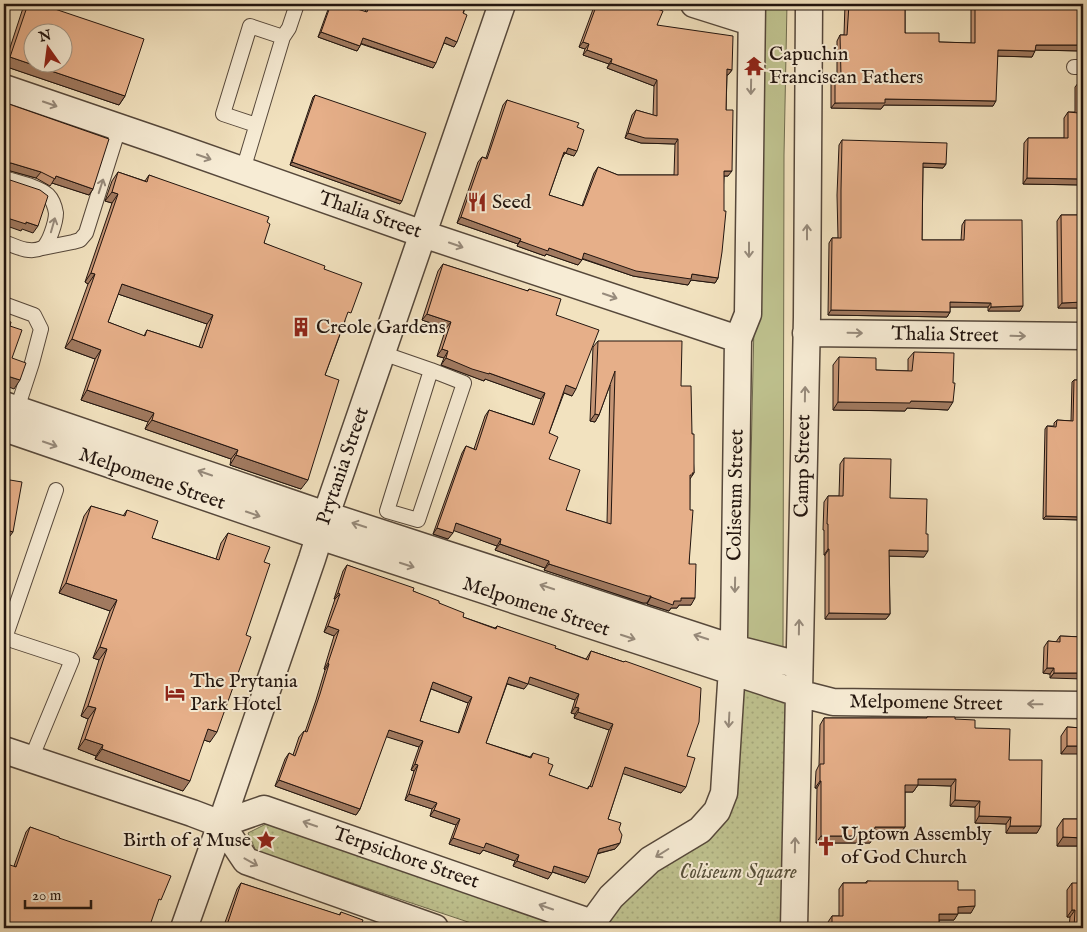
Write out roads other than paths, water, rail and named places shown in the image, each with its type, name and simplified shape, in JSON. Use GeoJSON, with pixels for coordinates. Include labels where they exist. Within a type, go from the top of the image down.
{"type":"FeatureCollection","features":[{"type":"Feature","properties":{"kind":"street","name":"Prytania Street"},"geometry":{"type":"LineString","coordinates":[[184,928],[502,4]]}},
{"type":"Feature","properties":{"kind":"street"},"geometry":{"type":"LineString","coordinates":[[694,4],[752,13]]}},
{"type":"Feature","properties":{"kind":"street","name":"Camp Street"},"geometry":{"type":"LineString","coordinates":[[794,928],[806,333],[809,4]]}},
{"type":"Feature","properties":{"kind":"street","name":"Coliseum Street"},"geometry":{"type":"LineString","coordinates":[[591,926],[611,897],[650,860],[700,830],[717,811],[724,793],[733,660],[738,340],[748,314],[752,13]]}},
{"type":"Feature","properties":{"kind":"street","name":"Thalia Street"},"geometry":{"type":"LineString","coordinates":[[4,88],[424,234],[738,340]]}},
{"type":"Feature","properties":{"kind":"street","name":"Thalia Street"},"geometry":{"type":"LineString","coordinates":[[806,333],[1083,336]]}},
{"type":"Feature","properties":{"kind":"street","name":"Melpomene Street"},"geometry":{"type":"LineString","coordinates":[[8,414],[323,526],[733,660],[798,693],[834,702],[1083,705]]}},
{"type":"Feature","properties":{"kind":"street","name":"Melpomene Street"},"geometry":{"type":"LineString","coordinates":[[733,660],[799,665]]}},
{"type":"Feature","properties":{"kind":"street"},"geometry":{"type":"LineString","coordinates":[[4,750],[221,824],[246,861],[435,928]]}},
{"type":"Feature","properties":{"kind":"street","name":"Terpsichore Street"},"geometry":{"type":"LineString","coordinates":[[221,824],[264,809],[591,926]]}},
{"type":"Feature","properties":{"kind":"lane"},"geometry":{"type":"LineString","coordinates":[[243,170],[283,37],[289,28],[297,4]]}},
{"type":"Feature","properties":{"kind":"lane"},"geometry":{"type":"LineString","coordinates":[[256,125],[223,114],[247,35],[250,26],[283,37]]}},
{"type":"Feature","properties":{"kind":"lane"},"geometry":{"type":"LineString","coordinates":[[4,242],[31,251],[80,240],[86,233],[120,128]]}},
{"type":"Feature","properties":{"kind":"lane"},"geometry":{"type":"LineString","coordinates":[[4,178],[40,190],[52,200],[56,214],[55,220],[48,243],[43,248]]}},
{"type":"Feature","properties":{"kind":"lane"},"geometry":{"type":"LineString","coordinates":[[4,304],[34,315],[41,330],[32,363],[8,414]]}},
{"type":"Feature","properties":{"kind":"lane"},"geometry":{"type":"LineString","coordinates":[[382,353],[431,370],[464,383],[418,520],[387,511],[431,370]]}},
{"type":"Feature","properties":{"kind":"lane"},"geometry":{"type":"LineString","coordinates":[[31,759],[72,660],[4,640],[56,490]]}},
{"type":"Feature","properties":{"kind":"place","name":"Capuchin Franciscan Fathers"},"geometry":{"type":"Point","coordinates":[754,66]}},
{"type":"Feature","properties":{"kind":"place","name":"Seed"},"geometry":{"type":"Point","coordinates":[477,202]}},
{"type":"Feature","properties":{"kind":"place","name":"Creole Gardens"},"geometry":{"type":"Point","coordinates":[301,327]}},
{"type":"Feature","properties":{"kind":"place","name":"The Prytania Park Hotel"},"geometry":{"type":"Point","coordinates":[175,693]}},
{"type":"Feature","properties":{"kind":"place","name":"Birth of a Muse"},"geometry":{"type":"Point","coordinates":[266,840]}},
{"type":"Feature","properties":{"kind":"place","name":"Uptown Assembly of God Church"},"geometry":{"type":"Point","coordinates":[826,846]}},
{"type":"Feature","properties":{"kind":"park label","name":"Coliseum Square"},"geometry":{"type":"Point","coordinates":[738,872]}}]}
